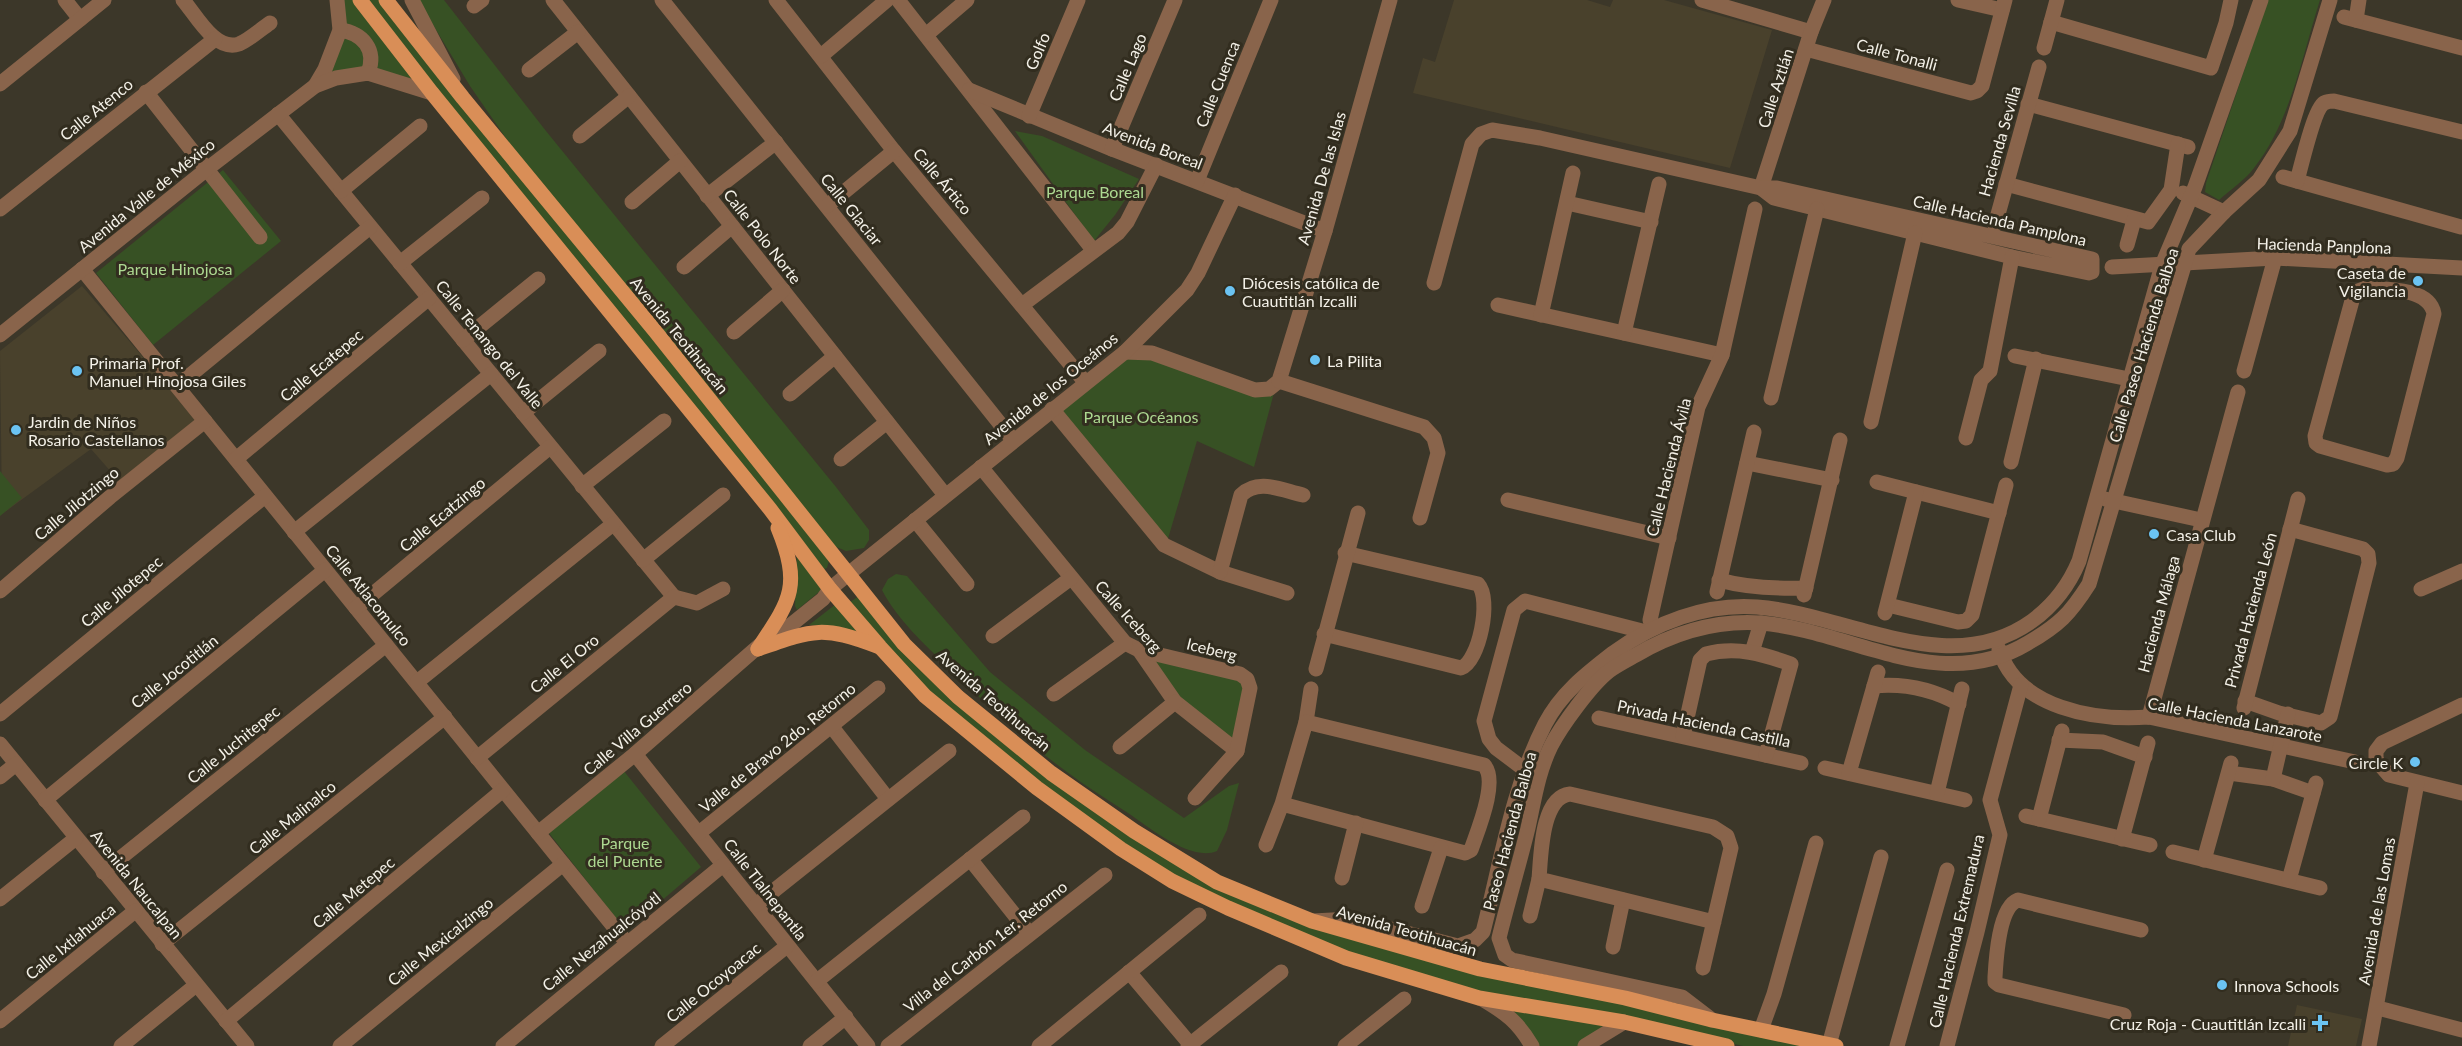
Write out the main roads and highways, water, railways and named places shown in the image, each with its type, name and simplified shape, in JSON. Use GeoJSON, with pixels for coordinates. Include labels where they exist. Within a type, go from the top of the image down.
{"type":"FeatureCollection","features":[{"type":"Feature","properties":{"kind":"main road"},"geometry":{"type":"LineString","coordinates":[[360,0],[432,93],[770,509],[830,589],[925,696],[1037,788],[1122,849],[1172,881],[1228,908],[1346,958],[1479,998],[1624,1022],[1727,1046]]}},
{"type":"Feature","properties":{"kind":"main road","name":"Avenida Teotihuacán"},"geometry":{"type":"LineString","coordinates":[[386,0],[904,644],[958,697],[1051,773],[1134,831],[1217,882],[1312,921],[1480,969],[1625,998],[1712,1020],[1832,1045]]}},
{"type":"Feature","properties":{"kind":"main road"},"geometry":{"type":"LineString","coordinates":[[770,509],[783,540],[790,566],[791,590],[785,609],[758,650],[804,633],[825,631],[847,635],[880,647]]}},
{"type":"Feature","properties":{"kind":"place","name":"Caseta de Vigilancia"},"geometry":{"type":"Point","coordinates":[2418,281]}},
{"type":"Feature","properties":{"kind":"place","name":"Diócesis católica de Cuautitlán Izcalli"},"geometry":{"type":"Point","coordinates":[1230,291]}},
{"type":"Feature","properties":{"kind":"place","name":"La Pilita"},"geometry":{"type":"Point","coordinates":[1315,360]}},
{"type":"Feature","properties":{"kind":"place","name":"Primaria Prof. Manuel Hinojosa Giles"},"geometry":{"type":"Point","coordinates":[77,371]}},
{"type":"Feature","properties":{"kind":"place","name":"Jardin de Niños Rosario Castellanos"},"geometry":{"type":"Point","coordinates":[16,430]}},
{"type":"Feature","properties":{"kind":"place","name":"Casa Club"},"geometry":{"type":"Point","coordinates":[2154,534]}},
{"type":"Feature","properties":{"kind":"place","name":"Circle K"},"geometry":{"type":"Point","coordinates":[2415,762]}},
{"type":"Feature","properties":{"kind":"place","name":"Innova Schools"},"geometry":{"type":"Point","coordinates":[2222,985]}},
{"type":"Feature","properties":{"kind":"place","name":"Cruz Roja - Cuautitlán Izcalli"},"geometry":{"type":"Point","coordinates":[2320,1023]}},
{"type":"Feature","properties":{"kind":"park label","name":"Parque Boreal"},"geometry":{"type":"Point","coordinates":[1095,191]}},
{"type":"Feature","properties":{"kind":"park label","name":"Parque Hinojosa"},"geometry":{"type":"Point","coordinates":[175,268]}},
{"type":"Feature","properties":{"kind":"park label","name":"Parque Océanos"},"geometry":{"type":"Point","coordinates":[1141,416]}},
{"type":"Feature","properties":{"kind":"park label","name":"Parque del Puente"},"geometry":{"type":"Point","coordinates":[625,851]}}]}
